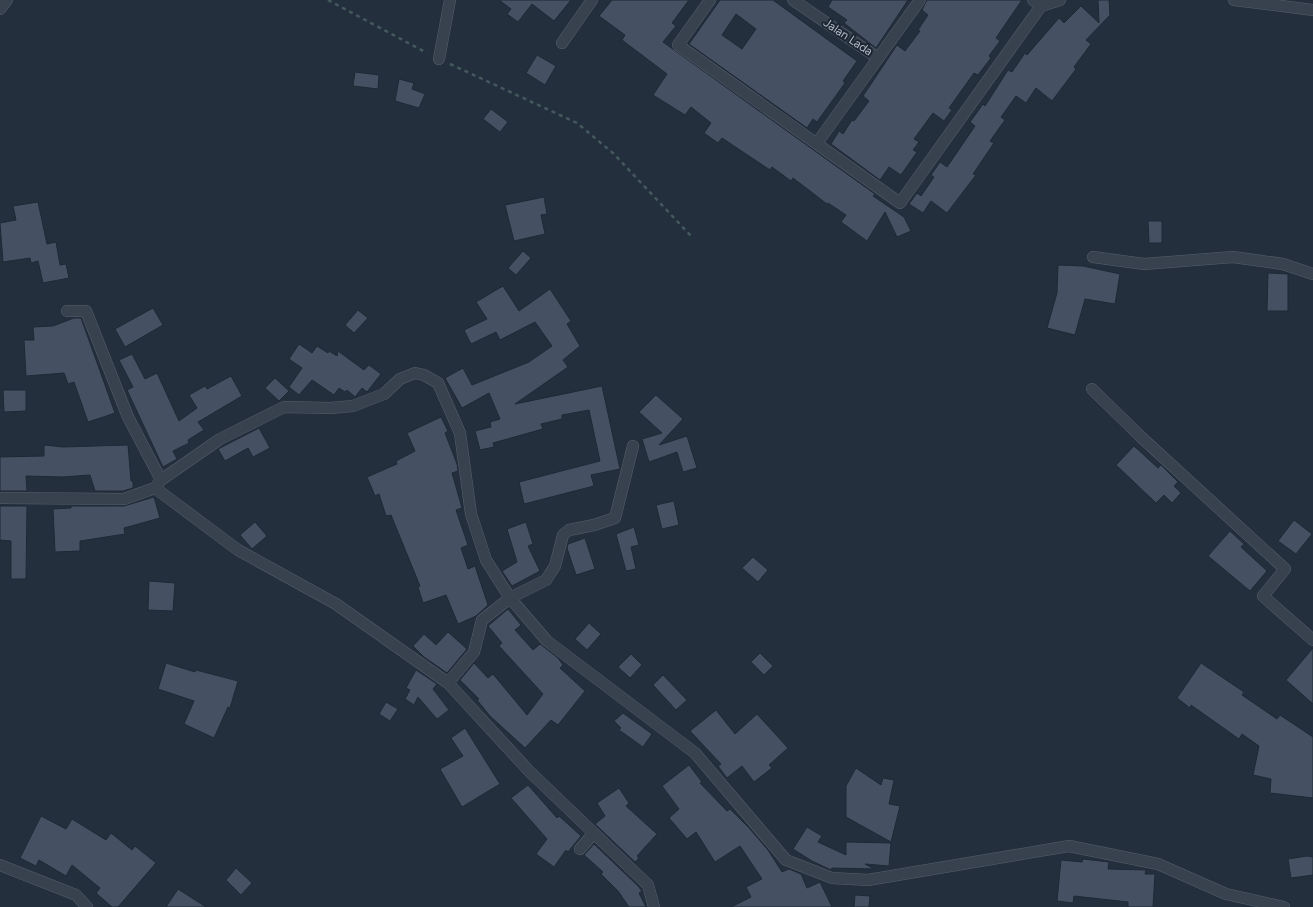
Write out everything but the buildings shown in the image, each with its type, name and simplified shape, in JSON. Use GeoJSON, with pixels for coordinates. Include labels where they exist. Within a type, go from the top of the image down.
{"type":"FeatureCollection","features":[{"type":"Feature","properties":{"kind":"street"},"geometry":{"type":"LineString","coordinates":[[0,9],[7,0]]}},
{"type":"Feature","properties":{"kind":"street"},"geometry":{"type":"LineString","coordinates":[[439,59],[450,0]]}},
{"type":"Feature","properties":{"kind":"street"},"geometry":{"type":"LineString","coordinates":[[562,43],[592,0]]}},
{"type":"Feature","properties":{"kind":"street"},"geometry":{"type":"LineString","coordinates":[[710,0],[678,45],[900,203],[1037,3],[1060,0]]}},
{"type":"Feature","properties":{"kind":"street"},"geometry":{"type":"LineString","coordinates":[[817,143],[920,0]]}},
{"type":"Feature","properties":{"kind":"street"},"geometry":{"type":"LineString","coordinates":[[1234,0],[1265,2],[1313,10]]}},
{"type":"Feature","properties":{"kind":"street","name":"Jalan Lada"},"geometry":{"type":"LineString","coordinates":[[795,1],[878,58]]}},
{"type":"Feature","properties":{"kind":"street"},"geometry":{"type":"LineString","coordinates":[[1092,257],[1144,264],[1233,258],[1283,264],[1313,274]]}},
{"type":"Feature","properties":{"kind":"street"},"geometry":{"type":"LineString","coordinates":[[67,311],[86,311],[128,417],[158,484],[238,550],[336,604],[448,683],[529,771],[648,885],[654,907]]}},
{"type":"Feature","properties":{"kind":"street"},"geometry":{"type":"LineString","coordinates":[[0,498],[124,499],[158,484],[220,439],[284,407],[330,408],[353,406],[384,394],[400,379],[415,373],[424,375],[438,383],[460,433],[471,514],[486,560],[510,598],[547,640],[695,753],[786,860],[832,878],[868,880],[1069,846],[1158,864],[1226,894],[1284,907]]}},
{"type":"Feature","properties":{"kind":"street"},"geometry":{"type":"LineString","coordinates":[[1092,388],[1141,437],[1285,569],[1263,596],[1313,640]]}},
{"type":"Feature","properties":{"kind":"street"},"geometry":{"type":"LineString","coordinates":[[448,683],[474,652],[482,620],[510,598],[546,580],[555,566],[563,535],[569,530],[615,518],[633,446]]}},
{"type":"Feature","properties":{"kind":"street"},"geometry":{"type":"LineString","coordinates":[[580,849],[593,834]]}},
{"type":"Feature","properties":{"kind":"street"},"geometry":{"type":"LineString","coordinates":[[0,865],[76,895],[87,907]]}},
{"type":"Feature","properties":{"kind":"path"},"geometry":{"type":"LineString","coordinates":[[328,0],[439,59],[577,123],[614,154],[691,236]]}}]}
